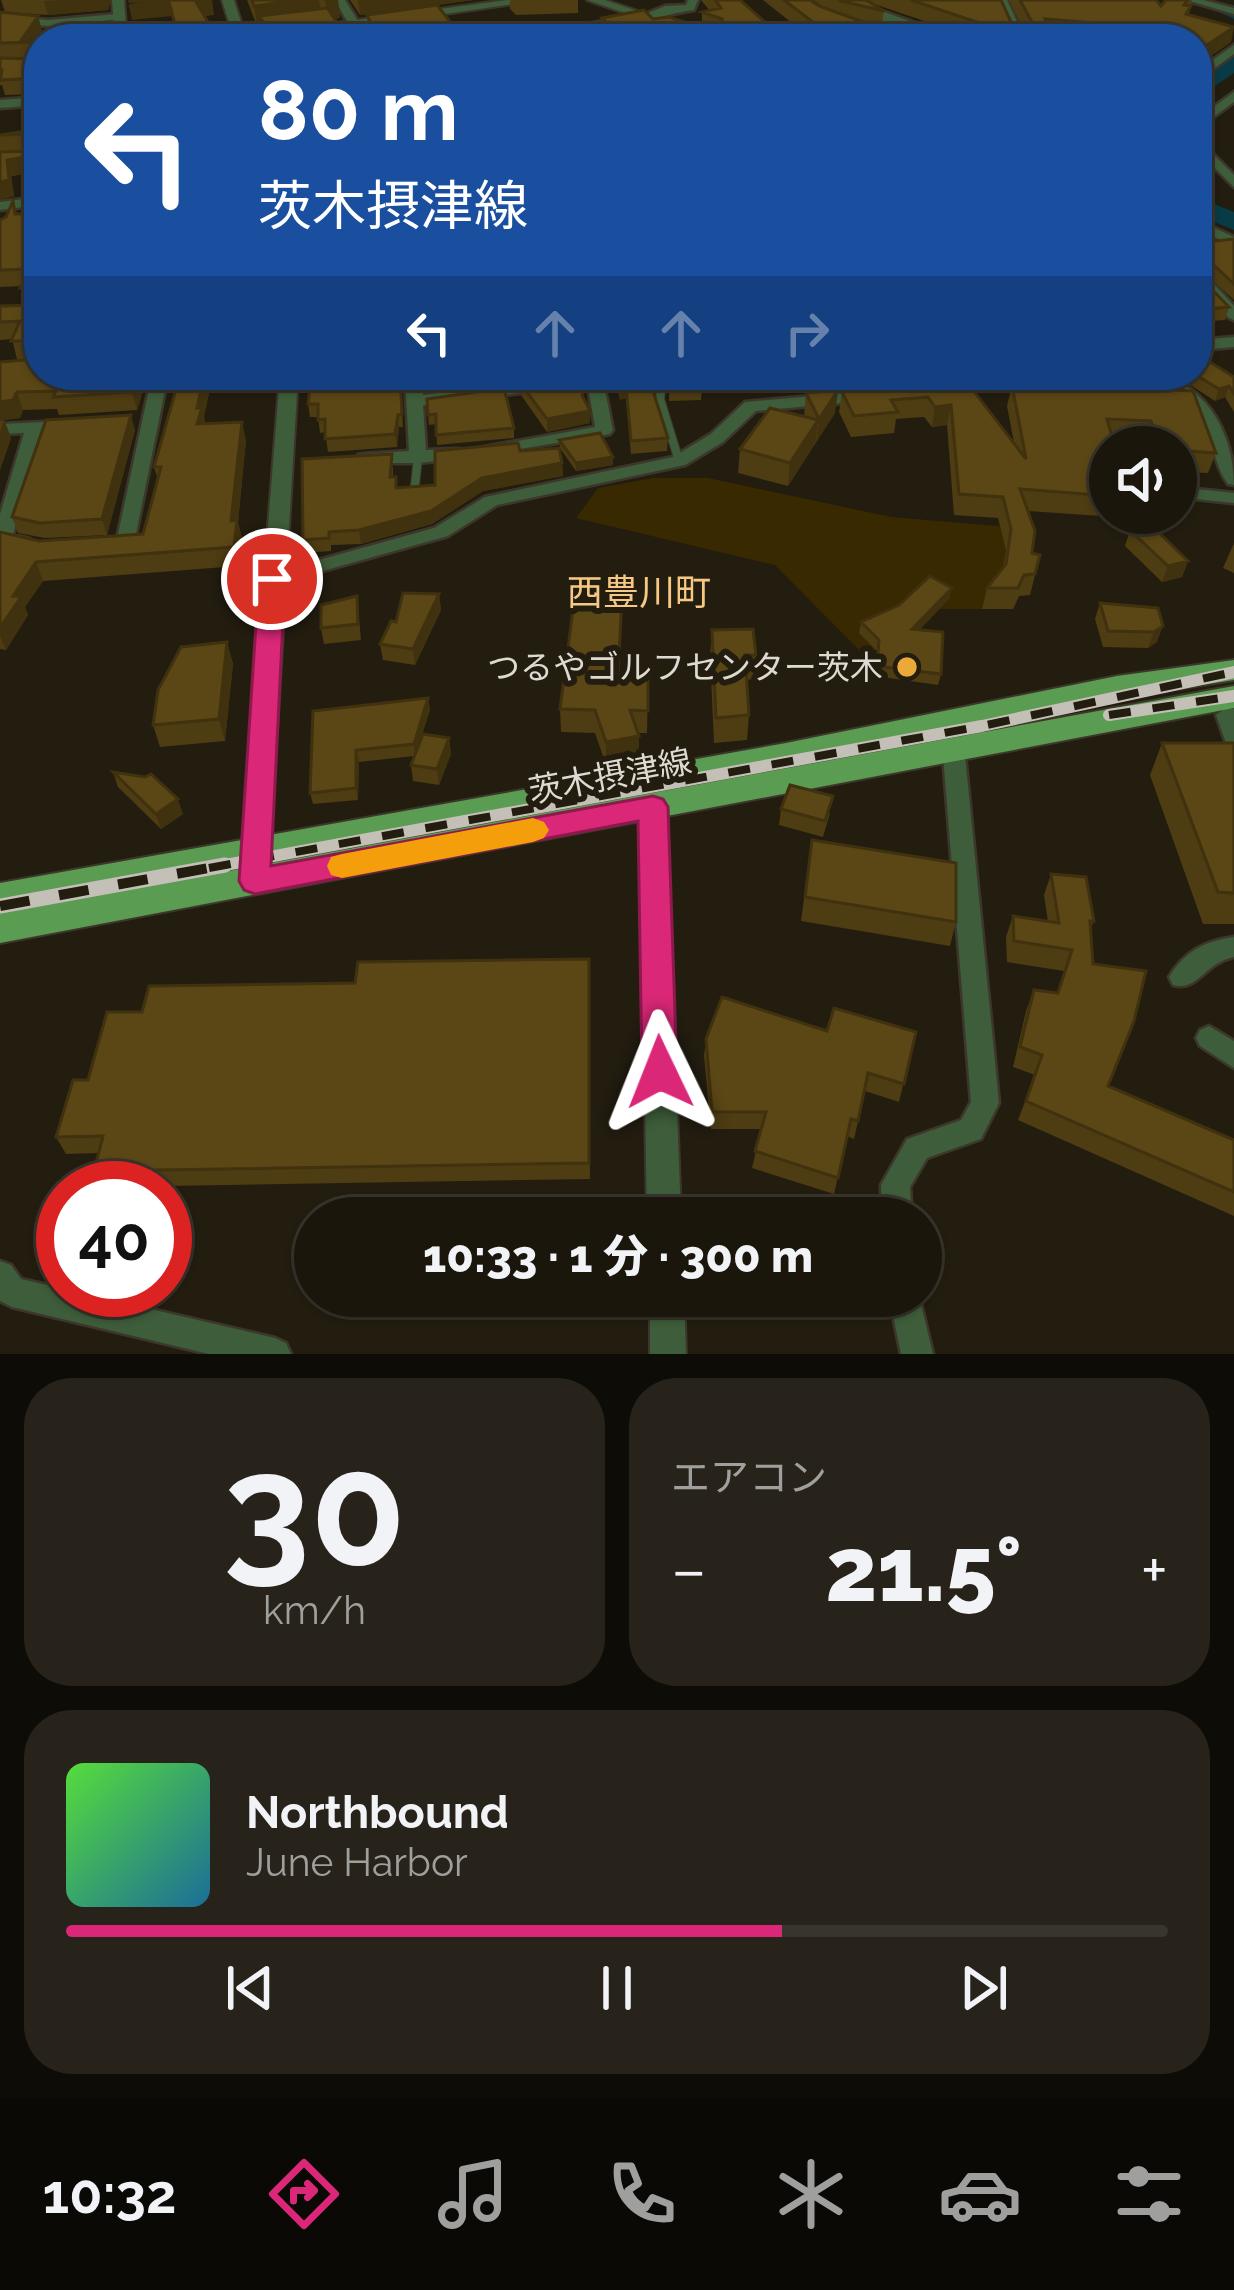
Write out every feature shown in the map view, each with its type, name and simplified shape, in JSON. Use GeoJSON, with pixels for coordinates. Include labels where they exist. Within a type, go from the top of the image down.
{"type":"FeatureCollection","features":[{"type":"Feature","properties":{"kind":"main road","name":"茨木摂津線"},"geometry":{"type":"LineString","coordinates":[[0,928],[255,866],[1117,686],[1234,666]]}},
{"type":"Feature","properties":{"kind":"main road","name":"茨木摂津線"},"geometry":{"type":"LineString","coordinates":[[0,897],[255,866],[1232,716]]}},
{"type":"Feature","properties":{"kind":"main road"},"geometry":{"type":"LineString","coordinates":[[884,766],[1232,716]]}},
{"type":"Feature","properties":{"kind":"street"},"geometry":{"type":"LineString","coordinates":[[360,24],[534,0]]}},
{"type":"Feature","properties":{"kind":"street"},"geometry":{"type":"LineString","coordinates":[[611,24],[665,8],[690,8],[693,0]]}},
{"type":"Feature","properties":{"kind":"street"},"geometry":{"type":"LineString","coordinates":[[849,0],[866,12],[903,24]]}},
{"type":"Feature","properties":{"kind":"street"},"geometry":{"type":"LineString","coordinates":[[980,1],[1002,0]]}},
{"type":"Feature","properties":{"kind":"street"},"geometry":{"type":"LineString","coordinates":[[1191,0],[1234,24]]}},
{"type":"Feature","properties":{"kind":"street"},"geometry":{"type":"LineString","coordinates":[[596,3],[673,24]]}},
{"type":"Feature","properties":{"kind":"street"},"geometry":{"type":"LineString","coordinates":[[596,3],[620,22]]}},
{"type":"Feature","properties":{"kind":"street"},"geometry":{"type":"LineString","coordinates":[[1208,6],[1233,5]]}},
{"type":"Feature","properties":{"kind":"street"},"geometry":{"type":"LineString","coordinates":[[0,19],[48,23],[134,10]]}},
{"type":"Feature","properties":{"kind":"street"},"geometry":{"type":"LineString","coordinates":[[1212,159],[1234,183]]}},
{"type":"Feature","properties":{"kind":"street"},"geometry":{"type":"LineString","coordinates":[[1212,291],[1234,315]]}},
{"type":"Feature","properties":{"kind":"street"},"geometry":{"type":"LineString","coordinates":[[85,546],[125,544],[157,390]]}},
{"type":"Feature","properties":{"kind":"street"},"geometry":{"type":"LineString","coordinates":[[255,866],[272,579],[291,463],[289,390]]}},
{"type":"Feature","properties":{"kind":"street"},"geometry":{"type":"LineString","coordinates":[[414,390],[418,458]]}},
{"type":"Feature","properties":{"kind":"street"},"geometry":{"type":"LineString","coordinates":[[414,401],[501,390]]}},
{"type":"Feature","properties":{"kind":"street"},"geometry":{"type":"LineString","coordinates":[[340,460],[518,448],[604,430],[592,390]]}},
{"type":"Feature","properties":{"kind":"street"},"geometry":{"type":"LineString","coordinates":[[919,391],[923,390]]}},
{"type":"Feature","properties":{"kind":"street"},"geometry":{"type":"LineString","coordinates":[[1174,390],[1203,409],[1215,429],[1223,467],[1234,480]]}},
{"type":"Feature","properties":{"kind":"street"},"geometry":{"type":"LineString","coordinates":[[272,579],[441,532],[491,501],[679,461],[716,438],[752,406],[895,393]]}},
{"type":"Feature","properties":{"kind":"street"},"geometry":{"type":"LineString","coordinates":[[128,421],[152,419]]}},
{"type":"Feature","properties":{"kind":"street"},"geometry":{"type":"LineString","coordinates":[[0,429],[58,425]]}},
{"type":"Feature","properties":{"kind":"street"},"geometry":{"type":"LineString","coordinates":[[34,427],[8,489],[2,539],[45,549]]}},
{"type":"Feature","properties":{"kind":"street"},"geometry":{"type":"LineString","coordinates":[[896,1197],[896,1185],[916,1148],[971,1130],[985,1102],[954,755]]}},
{"type":"Feature","properties":{"kind":"street"},"geometry":{"type":"LineString","coordinates":[[653,807],[663,1197]]}},
{"type":"Feature","properties":{"kind":"street"},"geometry":{"type":"LineString","coordinates":[[1182,976],[1210,951],[1234,947]]}},
{"type":"Feature","properties":{"kind":"street"},"geometry":{"type":"LineString","coordinates":[[1209,1038],[1234,1056]]}},
{"type":"Feature","properties":{"kind":"street"},"geometry":{"type":"LineString","coordinates":[[0,1276],[12,1292],[275,1354]]}},
{"type":"Feature","properties":{"kind":"street"},"geometry":{"type":"LineString","coordinates":[[667,1317],[668,1354]]}},
{"type":"Feature","properties":{"kind":"street"},"geometry":{"type":"LineString","coordinates":[[909,1317],[917,1354]]}},
{"type":"Feature","properties":{"kind":"lane"},"geometry":{"type":"LineString","coordinates":[[662,390],[679,461]]}},
{"type":"Feature","properties":{"kind":"lane"},"geometry":{"type":"LineString","coordinates":[[415,485],[418,458]]}},
{"type":"Feature","properties":{"kind":"lane"},"geometry":{"type":"LineString","coordinates":[[1197,494],[1234,498]]}},
{"type":"Feature","properties":{"kind":"shaded area"},"geometry":{"type":"Polygon","coordinates":[[[653,478],[708,478],[891,517],[1021,528],[1034,576],[1030,595],[1019,596],[1013,609],[940,609],[920,629],[864,655],[775,565],[576,518],[598,488],[653,478]]]}},
{"type":"Feature","properties":{"kind":"building"},"geometry":{"type":"Polygon","coordinates":[[[157,0],[211,0],[196,2],[209,24],[175,24],[169,2],[129,6],[157,0]]]}},
{"type":"Feature","properties":{"kind":"building"},"geometry":{"type":"Polygon","coordinates":[[[252,0],[299,0],[254,6],[252,0]]]}},
{"type":"Feature","properties":{"kind":"building"},"geometry":{"type":"Polygon","coordinates":[[[715,0],[740,0],[766,23],[723,24],[722,19],[702,12],[721,8],[715,0]]]}},
{"type":"Feature","properties":{"kind":"building"},"geometry":{"type":"Polygon","coordinates":[[[784,0],[810,0],[863,22],[912,24],[815,24],[784,0]]]}},
{"type":"Feature","properties":{"kind":"building"},"geometry":{"type":"Polygon","coordinates":[[[866,0],[884,11],[841,1],[866,0]]]}},
{"type":"Feature","properties":{"kind":"building"},"geometry":{"type":"Polygon","coordinates":[[[911,0],[1001,0],[1012,24],[983,24],[911,0]]]}},
{"type":"Feature","properties":{"kind":"building"},"geometry":{"type":"Polygon","coordinates":[[[1020,0],[1156,0],[1161,6],[1166,0],[1188,0],[1184,5],[1191,6],[1186,14],[1234,27],[1212,42],[1212,24],[1045,19],[1046,24],[1033,24],[1020,0]]]}},
{"type":"Feature","properties":{"kind":"building"},"geometry":{"type":"Polygon","coordinates":[[[437,5],[452,24],[372,24],[367,15],[437,5]]]}},
{"type":"Feature","properties":{"kind":"building"},"geometry":{"type":"Polygon","coordinates":[[[327,8],[338,24],[264,24],[259,16],[327,8]]]}},
{"type":"Feature","properties":{"kind":"building"},"geometry":{"type":"Polygon","coordinates":[[[644,10],[653,19],[669,17],[691,24],[608,24],[602,18],[644,10]]]}},
{"type":"Feature","properties":{"kind":"building"},"geometry":{"type":"Polygon","coordinates":[[[0,12],[38,16],[32,24],[24,24],[20,42],[24,42],[0,43],[0,12]]]}},
{"type":"Feature","properties":{"kind":"building"},"geometry":{"type":"Polygon","coordinates":[[[0,58],[24,59],[24,79],[0,80],[0,58]]]}},
{"type":"Feature","properties":{"kind":"building"},"geometry":{"type":"Polygon","coordinates":[[[24,151],[24,157],[7,160],[9,179],[0,183],[0,152],[24,151]]]}},
{"type":"Feature","properties":{"kind":"building"},"geometry":{"type":"Polygon","coordinates":[[[13,201],[15,214],[24,214],[24,269],[0,270],[0,220],[13,201]]]}},
{"type":"Feature","properties":{"kind":"building"},"geometry":{"type":"Polygon","coordinates":[[[1212,238],[1234,239],[1234,284],[1212,263],[1212,238]]]}},
{"type":"Feature","properties":{"kind":"building"},"geometry":{"type":"Polygon","coordinates":[[[1212,289],[1229,307],[1212,309],[1212,289]]]}},
{"type":"Feature","properties":{"kind":"building"},"geometry":{"type":"Polygon","coordinates":[[[24,305],[24,341],[11,341],[20,321],[0,322],[0,306],[24,305]]]}},
{"type":"Feature","properties":{"kind":"building"},"geometry":{"type":"Polygon","coordinates":[[[24,360],[24,390],[133,390],[53,397],[56,391],[17,392],[13,400],[0,402],[0,362],[24,360]]]}},
{"type":"Feature","properties":{"kind":"building"},"geometry":{"type":"Polygon","coordinates":[[[1212,363],[1234,377],[1234,394],[1229,386],[1219,389],[1212,385],[1212,363]]]}},
{"type":"Feature","properties":{"kind":"building"},"geometry":{"type":"Polygon","coordinates":[[[176,390],[201,390],[197,424],[242,422],[231,521],[237,520],[234,547],[36,562],[13,596],[21,597],[0,628],[0,532],[39,541],[143,534],[161,467],[154,467],[176,390]]]}},
{"type":"Feature","properties":{"kind":"building"},"geometry":{"type":"Polygon","coordinates":[[[310,390],[401,390],[402,414],[395,434],[325,439],[325,419],[318,420],[318,404],[308,404],[310,390]]]}},
{"type":"Feature","properties":{"kind":"building"},"geometry":{"type":"Polygon","coordinates":[[[504,390],[514,428],[436,435],[436,414],[428,415],[427,399],[504,390]]]}},
{"type":"Feature","properties":{"kind":"building"},"geometry":{"type":"Polygon","coordinates":[[[525,390],[585,390],[582,395],[590,411],[547,419],[525,390]]]}},
{"type":"Feature","properties":{"kind":"building"},"geometry":{"type":"Polygon","coordinates":[[[626,390],[653,390],[668,438],[631,441],[626,390]]]}},
{"type":"Feature","properties":{"kind":"building"},"geometry":{"type":"Polygon","coordinates":[[[838,390],[819,419],[806,393],[838,390]]]}},
{"type":"Feature","properties":{"kind":"building"},"geometry":{"type":"Polygon","coordinates":[[[973,390],[1026,459],[1013,390],[1193,391],[1216,453],[1197,452],[1197,426],[1107,419],[1109,426],[1089,426],[1089,494],[1020,489],[1035,531],[1032,553],[1040,555],[1035,574],[1024,575],[1018,588],[987,588],[1006,564],[1011,529],[1003,497],[959,494],[951,405],[935,407],[928,397],[891,400],[898,412],[854,416],[842,392],[973,390]]]}},
{"type":"Feature","properties":{"kind":"building"},"geometry":{"type":"Polygon","coordinates":[[[770,408],[818,420],[790,463],[740,449],[770,408]]]}},
{"type":"Feature","properties":{"kind":"building"},"geometry":{"type":"Polygon","coordinates":[[[131,415],[102,519],[40,523],[12,517],[46,420],[131,415]]]}},
{"type":"Feature","properties":{"kind":"building"},"geometry":{"type":"Polygon","coordinates":[[[600,433],[613,457],[576,463],[559,440],[600,433]]]}},
{"type":"Feature","properties":{"kind":"building"},"geometry":{"type":"Polygon","coordinates":[[[518,443],[520,451],[559,448],[562,463],[482,478],[431,511],[359,530],[329,532],[329,538],[303,540],[302,459],[392,454],[390,477],[396,477],[396,488],[435,485],[435,451],[518,443]]]}},
{"type":"Feature","properties":{"kind":"building"},"geometry":{"type":"Polygon","coordinates":[[[1134,534],[1160,534],[1188,561],[1168,566],[1134,534]]]}},
{"type":"Feature","properties":{"kind":"building"},"geometry":{"type":"Polygon","coordinates":[[[930,576],[952,588],[912,629],[943,632],[941,674],[877,666],[879,640],[861,622],[899,605],[930,576]]]}},
{"type":"Feature","properties":{"kind":"building"},"geometry":{"type":"Polygon","coordinates":[[[403,593],[439,594],[413,649],[380,644],[391,621],[396,622],[403,593]]]}},
{"type":"Feature","properties":{"kind":"building"},"geometry":{"type":"Polygon","coordinates":[[[575,594],[622,595],[618,676],[648,677],[648,711],[630,710],[639,736],[606,742],[595,710],[560,709],[575,594]]]}},
{"type":"Feature","properties":{"kind":"building"},"geometry":{"type":"Polygon","coordinates":[[[357,596],[358,624],[321,628],[321,605],[357,596]]]}},
{"type":"Feature","properties":{"kind":"building"},"geometry":{"type":"Polygon","coordinates":[[[1100,603],[1158,608],[1163,626],[1154,632],[1108,631],[1100,603]]]}},
{"type":"Feature","properties":{"kind":"building"},"geometry":{"type":"Polygon","coordinates":[[[753,629],[756,655],[745,655],[749,715],[716,718],[712,630],[753,629]]]}},
{"type":"Feature","properties":{"kind":"building"},"geometry":{"type":"Polygon","coordinates":[[[227,642],[219,719],[153,725],[158,690],[181,647],[227,642]]]}},
{"type":"Feature","properties":{"kind":"building"},"geometry":{"type":"Polygon","coordinates":[[[428,698],[414,744],[356,750],[356,788],[310,793],[313,711],[428,698]]]}},
{"type":"Feature","properties":{"kind":"building"},"geometry":{"type":"Polygon","coordinates":[[[423,734],[449,738],[437,769],[411,765],[423,734]]]}},
{"type":"Feature","properties":{"kind":"building"},"geometry":{"type":"Polygon","coordinates":[[[1162,743],[1234,743],[1234,893],[1218,892],[1162,743]]]}},
{"type":"Feature","properties":{"kind":"building"},"geometry":{"type":"Polygon","coordinates":[[[113,772],[151,774],[178,799],[156,814],[113,772]]]}},
{"type":"Feature","properties":{"kind":"building"},"geometry":{"type":"Polygon","coordinates":[[[790,785],[833,796],[825,821],[781,809],[790,785]]]}},
{"type":"Feature","properties":{"kind":"building"},"geometry":{"type":"Polygon","coordinates":[[[812,840],[956,863],[956,922],[805,897],[812,840]]]}},
{"type":"Feature","properties":{"kind":"building"},"geometry":{"type":"Polygon","coordinates":[[[1051,874],[1086,877],[1094,921],[1090,921],[1093,964],[1146,971],[1134,1021],[1108,1086],[1234,1140],[1234,1192],[1026,1101],[1042,1055],[1020,1047],[1034,990],[1058,993],[1072,950],[1014,941],[1013,916],[1059,923],[1051,874]]]}},
{"type":"Feature","properties":{"kind":"building"},"geometry":{"type":"Polygon","coordinates":[[[589,959],[589,1163],[192,1169],[192,1161],[97,1161],[103,1136],[56,1137],[73,1080],[88,1080],[107,1012],[142,1012],[149,986],[355,983],[358,962],[589,959]]]}},
{"type":"Feature","properties":{"kind":"building"},"geometry":{"type":"Polygon","coordinates":[[[722,997],[827,1031],[834,1008],[916,1032],[904,1084],[868,1073],[858,1121],[851,1119],[838,1178],[755,1151],[766,1112],[712,1112],[706,1039],[722,997]]]}},
{"type":"Feature","properties":{"kind":"waterway"},"geometry":{"type":"LineString","coordinates":[[1208,0],[1234,13]]}},
{"type":"Feature","properties":{"kind":"waterway"},"geometry":{"type":"LineString","coordinates":[[1212,79],[1234,62]]}},
{"type":"Feature","properties":{"kind":"waterway"},"geometry":{"type":"LineString","coordinates":[[1212,212],[1234,222]]}},
{"type":"Feature","properties":{"kind":"railway"},"geometry":{"type":"LineString","coordinates":[[209,868],[982,726],[1234,672]]}},
{"type":"Feature","properties":{"kind":"railway"},"geometry":{"type":"LineString","coordinates":[[1109,715],[1234,696]]}},
{"type":"Feature","properties":{"kind":"railway"},"geometry":{"type":"LineString","coordinates":[[0,906],[225,865]]}},
{"type":"Feature","properties":{"kind":"slow traffic"},"geometry":{"type":"LineString","coordinates":[[342,866],[533,830]]}},
{"type":"Feature","properties":{"kind":"place","name":"つるやゴルフセンター茨木"},"geometry":{"type":"Point","coordinates":[907,667]}},
{"type":"Feature","properties":{"kind":"district","name":"西豊川町"},"geometry":{"type":"Point","coordinates":[639,592]}},
{"type":"Feature","properties":{"kind":"route"},"geometry":{"type":"LineString","coordinates":[[272,579],[255,881],[653,807],[660,1072]]}}]}
